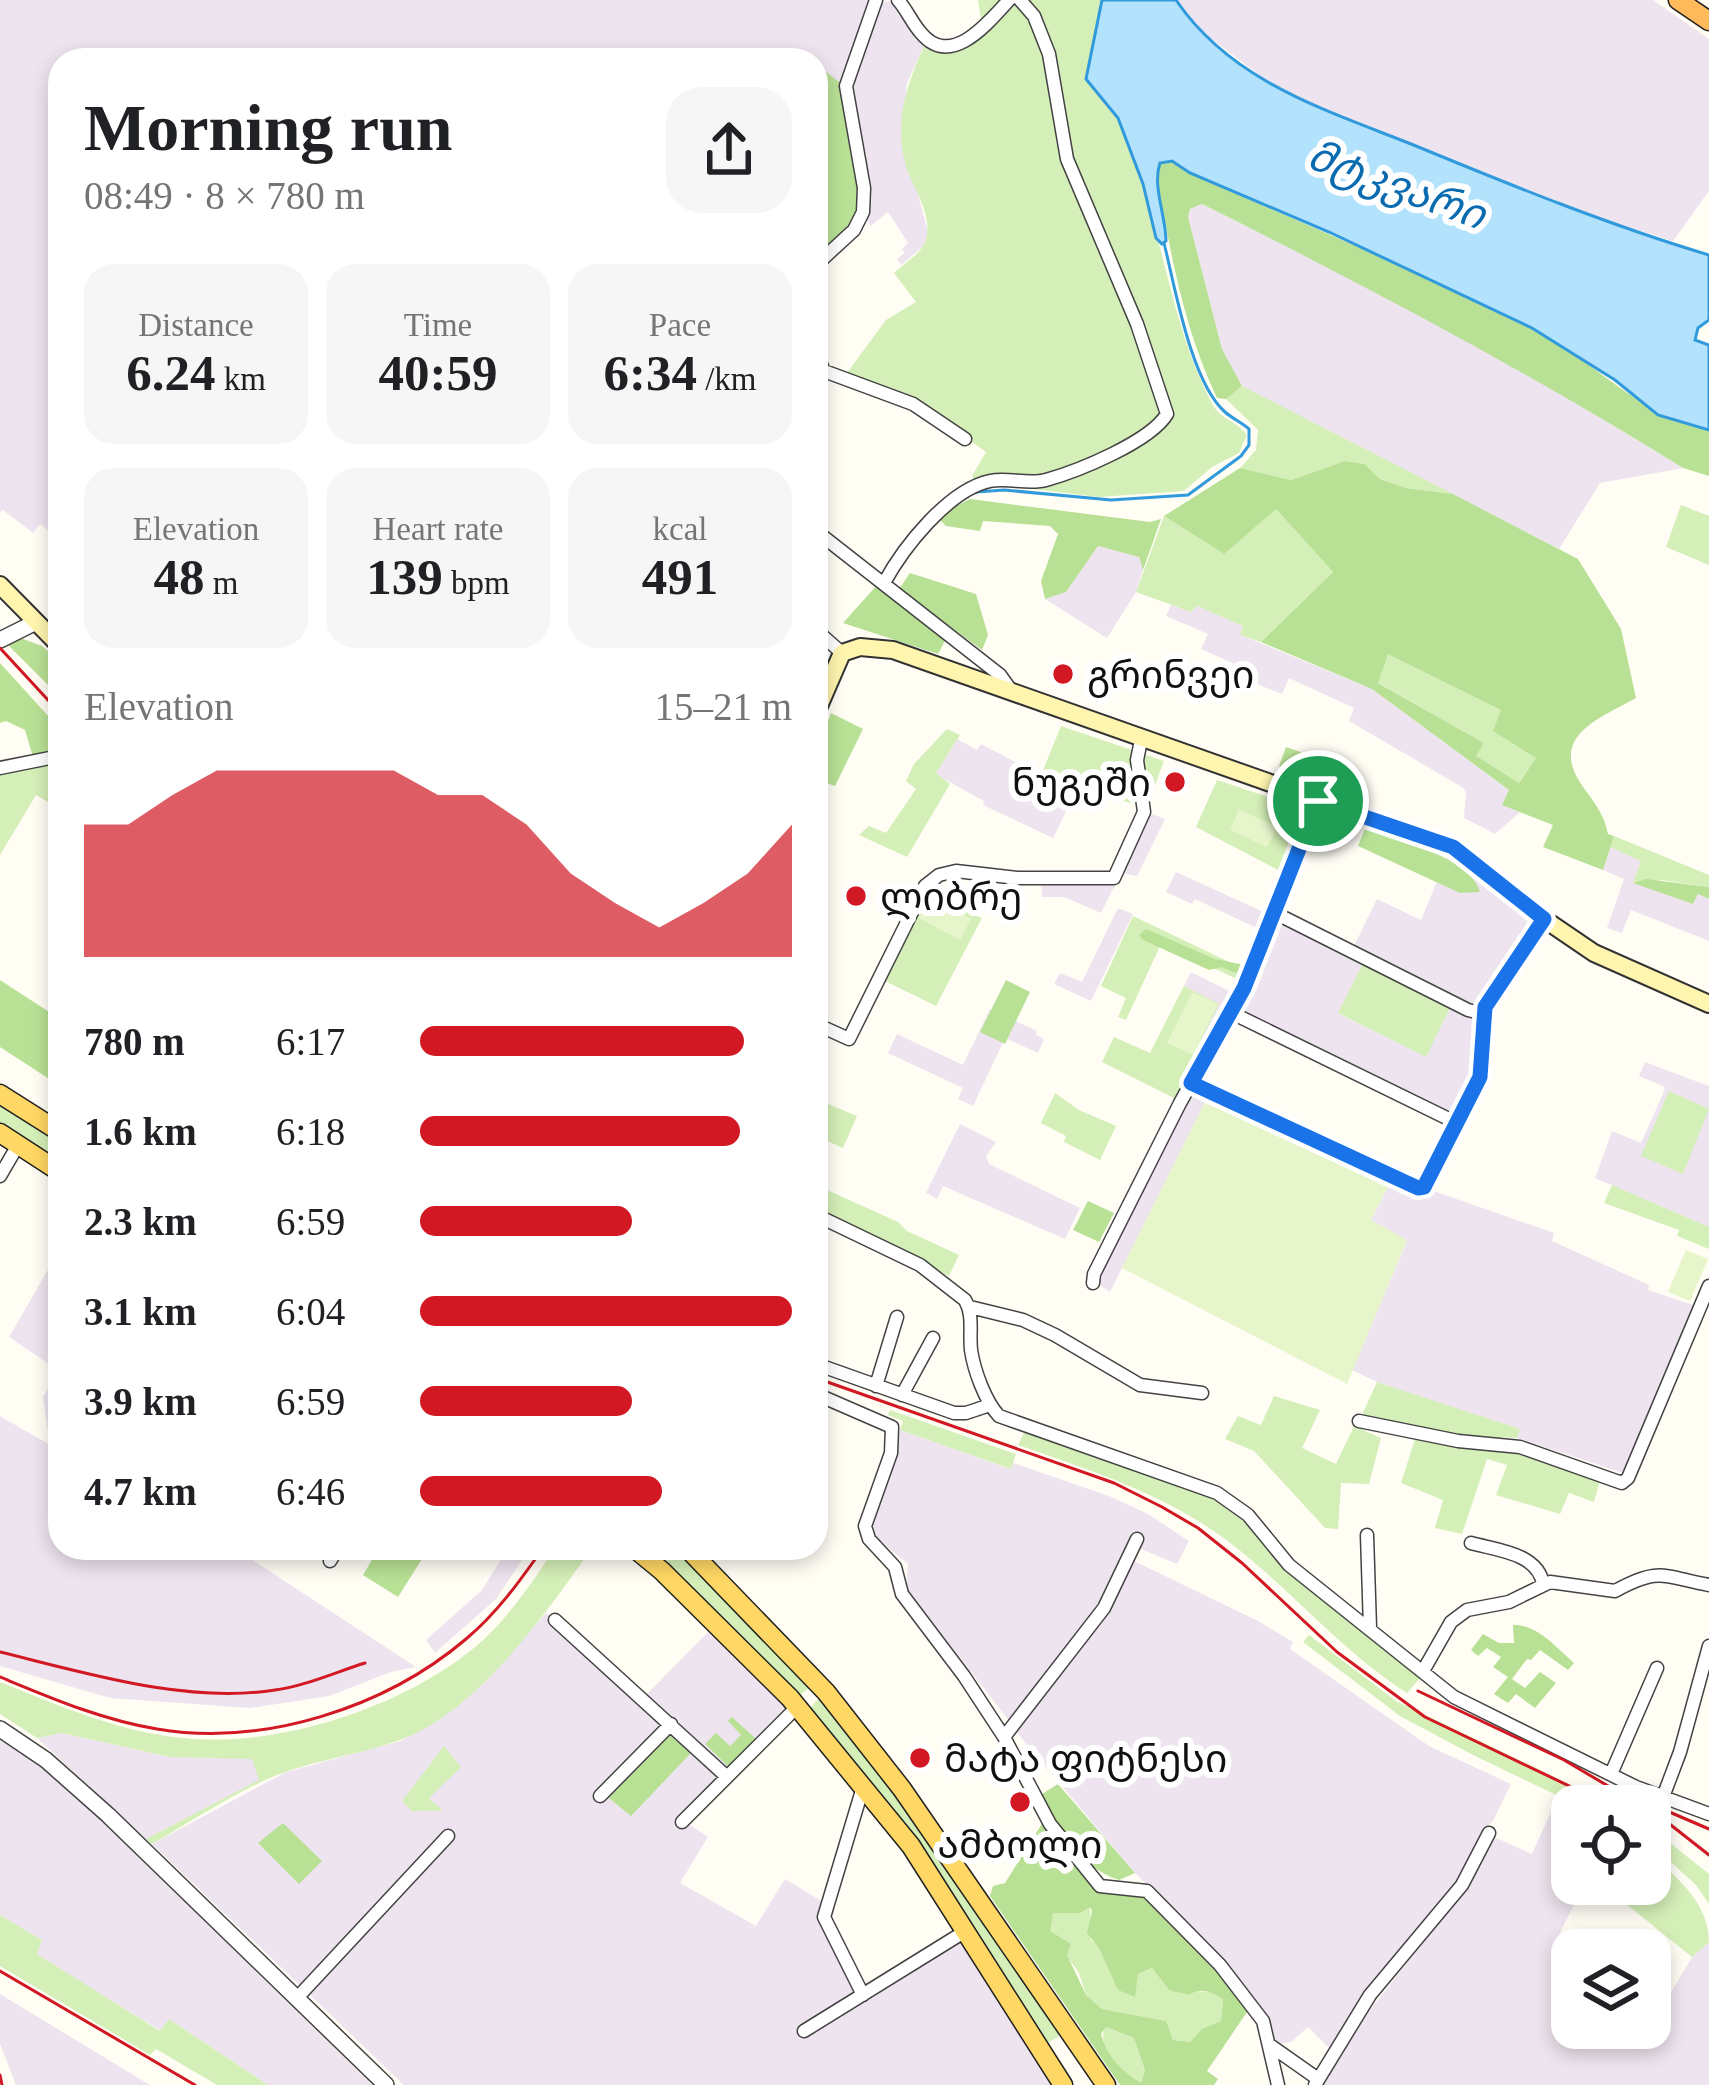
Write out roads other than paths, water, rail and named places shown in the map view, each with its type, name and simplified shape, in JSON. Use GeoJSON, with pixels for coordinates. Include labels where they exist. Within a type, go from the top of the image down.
{"type":"FeatureCollection","features":[{"type":"Feature","properties":{"kind":"highway"},"geometry":{"type":"LineString","coordinates":[[1678,0],[1709,21]]}},
{"type":"Feature","properties":{"kind":"main road"},"geometry":{"type":"LineString","coordinates":[[0,585],[48,635]]}},
{"type":"Feature","properties":{"kind":"main road"},"geometry":{"type":"LineString","coordinates":[[828,685],[842,653],[860,647],[892,650],[1453,847],[1594,953],[1709,1004]]}},
{"type":"Feature","properties":{"kind":"main road"},"geometry":{"type":"LineString","coordinates":[[0,1094],[48,1124]]}},
{"type":"Feature","properties":{"kind":"main road"},"geometry":{"type":"LineString","coordinates":[[0,1133],[48,1164]]}},
{"type":"Feature","properties":{"kind":"main road"},"geometry":{"type":"LineString","coordinates":[[649,1560],[793,1702],[911,1846],[1063,2085]]}},
{"type":"Feature","properties":{"kind":"main road"},"geometry":{"type":"LineString","coordinates":[[699,1560],[816,1682],[932,1828],[1071,2040],[1106,2085]]}},
{"type":"Feature","properties":{"kind":"main road"},"geometry":{"type":"LineString","coordinates":[[793,1702],[808,1696],[816,1682]]}},
{"type":"Feature","properties":{"kind":"main road"},"geometry":{"type":"LineString","coordinates":[[1046,2059],[1048,2046],[1071,2040]]}},
{"type":"Feature","properties":{"kind":"street"},"geometry":{"type":"LineString","coordinates":[[828,254],[854,230],[863,212],[864,188],[847,86],[876,0]]}},
{"type":"Feature","properties":{"kind":"street"},"geometry":{"type":"LineString","coordinates":[[898,0],[922,36],[939,46],[957,46],[975,36],[1009,0]]}},
{"type":"Feature","properties":{"kind":"street"},"geometry":{"type":"LineString","coordinates":[[884,583],[928,522],[976,487],[991,480],[1042,482],[1103,459],[1161,424],[1167,414],[1137,324],[1067,159],[1049,54],[1034,16],[1020,0]]}},
{"type":"Feature","properties":{"kind":"street"},"geometry":{"type":"LineString","coordinates":[[828,377],[913,404],[965,439]]}},
{"type":"Feature","properties":{"kind":"street"},"geometry":{"type":"LineString","coordinates":[[828,539],[1004,678],[1014,694]]}},
{"type":"Feature","properties":{"kind":"street"},"geometry":{"type":"LineString","coordinates":[[0,640],[34,623]]}},
{"type":"Feature","properties":{"kind":"street"},"geometry":{"type":"LineString","coordinates":[[932,664],[948,653],[949,633]]}},
{"type":"Feature","properties":{"kind":"street"},"geometry":{"type":"LineString","coordinates":[[828,641],[842,653]]}},
{"type":"Feature","properties":{"kind":"street"},"geometry":{"type":"LineString","coordinates":[[828,1029],[849,1039],[925,886],[939,875],[966,871],[1017,878],[1114,878],[1144,812],[1137,760],[1142,740]]}},
{"type":"Feature","properties":{"kind":"street"},"geometry":{"type":"LineString","coordinates":[[0,768],[48,759]]}},
{"type":"Feature","properties":{"kind":"street"},"geometry":{"type":"LineString","coordinates":[[1093,1283],[1230,1012],[1318,801]]}},
{"type":"Feature","properties":{"kind":"street"},"geometry":{"type":"LineString","coordinates":[[1275,913],[1484,1014]]}},
{"type":"Feature","properties":{"kind":"street"},"geometry":{"type":"LineString","coordinates":[[1191,1083],[1424,1187],[1480,1077],[1484,1014],[1490,998],[1544,919]]}},
{"type":"Feature","properties":{"kind":"street"},"geometry":{"type":"LineString","coordinates":[[1230,1012],[1457,1123]]}},
{"type":"Feature","properties":{"kind":"street"},"geometry":{"type":"LineString","coordinates":[[0,1177],[18,1145]]}},
{"type":"Feature","properties":{"kind":"street"},"geometry":{"type":"LineString","coordinates":[[828,1221],[920,1265],[970,1307],[1040,1328],[1140,1385],[1202,1393]]}},
{"type":"Feature","properties":{"kind":"street"},"geometry":{"type":"LineString","coordinates":[[1359,1421],[1458,1442],[1520,1447],[1622,1483],[1709,1286]]}},
{"type":"Feature","properties":{"kind":"street"},"geometry":{"type":"LineString","coordinates":[[970,1307],[971,1352],[990,1405],[1008,1420],[1217,1493],[1248,1516],[1289,1564],[1478,1710],[1635,1785]]}},
{"type":"Feature","properties":{"kind":"street"},"geometry":{"type":"LineString","coordinates":[[876,1386],[897,1318]]}},
{"type":"Feature","properties":{"kind":"street"},"geometry":{"type":"LineString","coordinates":[[902,1395],[933,1338]]}},
{"type":"Feature","properties":{"kind":"street"},"geometry":{"type":"LineString","coordinates":[[828,1368],[954,1412],[990,1405]]}},
{"type":"Feature","properties":{"kind":"street"},"geometry":{"type":"LineString","coordinates":[[828,1399],[892,1427],[892,1454],[865,1526],[868,1539],[895,1567],[902,1594],[1004,1737],[1050,1824],[1100,1886],[1147,1891],[1239,1986],[1262,2020],[1278,2085]]}},
{"type":"Feature","properties":{"kind":"street"},"geometry":{"type":"LineString","coordinates":[[1367,1535],[1370,1628]]}},
{"type":"Feature","properties":{"kind":"street"},"geometry":{"type":"LineString","coordinates":[[1004,1737],[1104,1608],[1137,1539]]}},
{"type":"Feature","properties":{"kind":"street"},"geometry":{"type":"LineString","coordinates":[[1471,1543],[1532,1563],[1541,1572],[1543,1584]]}},
{"type":"Feature","properties":{"kind":"street"},"geometry":{"type":"LineString","coordinates":[[1423,1671],[1460,1614],[1509,1602],[1543,1584],[1556,1581],[1615,1591],[1636,1577],[1656,1574],[1709,1585]]}},
{"type":"Feature","properties":{"kind":"street"},"geometry":{"type":"LineString","coordinates":[[555,1620],[726,1776]]}},
{"type":"Feature","properties":{"kind":"street"},"geometry":{"type":"LineString","coordinates":[[1668,1785],[1709,1646]]}},
{"type":"Feature","properties":{"kind":"street"},"geometry":{"type":"LineString","coordinates":[[1610,1774],[1657,1668]]}},
{"type":"Feature","properties":{"kind":"street"},"geometry":{"type":"LineString","coordinates":[[682,1822],[793,1702]]}},
{"type":"Feature","properties":{"kind":"street"},"geometry":{"type":"LineString","coordinates":[[600,1796],[671,1724]]}},
{"type":"Feature","properties":{"kind":"street"},"geometry":{"type":"LineString","coordinates":[[0,1729],[46,1760],[108,1815],[386,2085]]}},
{"type":"Feature","properties":{"kind":"street"},"geometry":{"type":"LineString","coordinates":[[862,1787],[824,1917],[863,1995]]}},
{"type":"Feature","properties":{"kind":"street"},"geometry":{"type":"LineString","coordinates":[[1671,1800],[1709,1814]]}},
{"type":"Feature","properties":{"kind":"street"},"geometry":{"type":"LineString","coordinates":[[1271,2046],[1316,2082],[1370,1995],[1462,1885],[1489,1833]]}},
{"type":"Feature","properties":{"kind":"street"},"geometry":{"type":"LineString","coordinates":[[297,1998],[448,1836]]}},
{"type":"Feature","properties":{"kind":"street"},"geometry":{"type":"LineString","coordinates":[[804,2031],[964,1932]]}},
{"type":"Feature","properties":{"kind":"water","name":"მტკვარი"},"geometry":{"type":"Polygon","coordinates":[[[1102,0],[1176,0],[1225,53],[1284,91],[1561,204],[1709,255],[1709,320],[1698,328],[1695,340],[1709,345],[1709,430],[1658,415],[1615,380],[1532,328],[1172,161],[1160,163],[1158,172],[1166,241],[1162,244],[1156,238],[1143,184],[1118,118],[1086,79],[1102,0]]]}},
{"type":"Feature","properties":{"kind":"waterway"},"geometry":{"type":"LineString","coordinates":[[976,492],[1004,490],[1111,500],[1188,495],[1241,456],[1249,445],[1249,429],[1225,412],[1203,379],[1186,333],[1164,243]]}},
{"type":"Feature","properties":{"kind":"railway"},"geometry":{"type":"LineString","coordinates":[[0,648],[48,700]]}},
{"type":"Feature","properties":{"kind":"railway"},"geometry":{"type":"LineString","coordinates":[[828,1382],[1114,1483],[1162,1507],[1242,1563],[1337,1652],[1425,1717],[1567,1785]]}},
{"type":"Feature","properties":{"kind":"railway"},"geometry":{"type":"LineString","coordinates":[[0,1677],[97,1714],[157,1729],[197,1733],[280,1727],[361,1703],[434,1663],[488,1618],[534,1560]]}},
{"type":"Feature","properties":{"kind":"railway"},"geometry":{"type":"LineString","coordinates":[[0,1652],[136,1684],[207,1693],[286,1688],[365,1663]]}},
{"type":"Feature","properties":{"kind":"railway"},"geometry":{"type":"LineString","coordinates":[[1418,1691],[1606,1785]]}},
{"type":"Feature","properties":{"kind":"railway"},"geometry":{"type":"LineString","coordinates":[[1671,1813],[1709,1829]]}},
{"type":"Feature","properties":{"kind":"railway"},"geometry":{"type":"LineString","coordinates":[[1671,1825],[1709,1855]]}},
{"type":"Feature","properties":{"kind":"railway"},"geometry":{"type":"LineString","coordinates":[[0,1971],[195,2085]]}},
{"type":"Feature","properties":{"kind":"railway"},"geometry":{"type":"LineString","coordinates":[[0,2075],[2,2085]]}},
{"type":"Feature","properties":{"kind":"place","name":"გრინვეი"},"geometry":{"type":"Point","coordinates":[1063,674]}},
{"type":"Feature","properties":{"kind":"place","name":"ნუგეში"},"geometry":{"type":"Point","coordinates":[1175,782]}},
{"type":"Feature","properties":{"kind":"place","name":"ლიბრე"},"geometry":{"type":"Point","coordinates":[856,896]}},
{"type":"Feature","properties":{"kind":"place","name":"მატა ფიტნესი"},"geometry":{"type":"Point","coordinates":[920,1758]}},
{"type":"Feature","properties":{"kind":"place","name":"ამბოლი"},"geometry":{"type":"Point","coordinates":[1020,1802]}}]}
